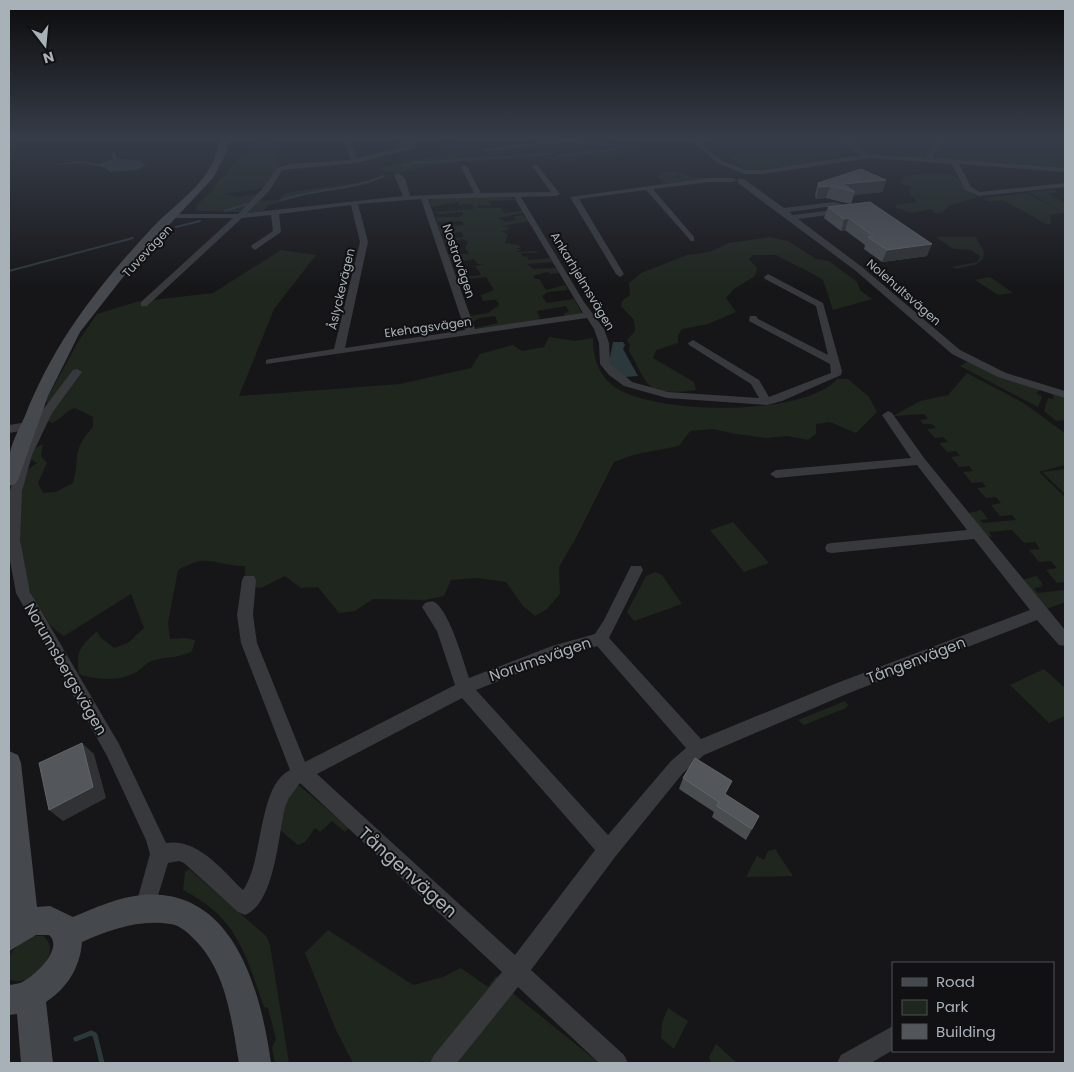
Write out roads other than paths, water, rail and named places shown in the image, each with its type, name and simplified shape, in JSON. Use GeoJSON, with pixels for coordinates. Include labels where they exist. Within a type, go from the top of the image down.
{"type":"FeatureCollection","features":[{"type":"Feature","properties":{"kind":"main road","name":"Tuvevägen"},"geometry":{"type":"LineString","coordinates":[[176,216],[198,189]]}},
{"type":"Feature","properties":{"kind":"main road","name":"Tuvevägen"},"geometry":{"type":"LineString","coordinates":[[9,480],[28,426],[65,346],[124,267],[202,189]]}},
{"type":"Feature","properties":{"kind":"main road"},"geometry":{"type":"LineString","coordinates":[[9,763],[17,931]]}},
{"type":"Feature","properties":{"kind":"main road"},"geometry":{"type":"LineString","coordinates":[[37,1063],[20,998],[40,989],[57,972],[66,952],[67,934],[126,912],[144,908]]}},
{"type":"Feature","properties":{"kind":"street"},"geometry":{"type":"LineString","coordinates":[[144,304],[266,189]]}},
{"type":"Feature","properties":{"kind":"street"},"geometry":{"type":"LineString","coordinates":[[405,189],[408,198]]}},
{"type":"Feature","properties":{"kind":"street"},"geometry":{"type":"LineString","coordinates":[[475,189],[479,196]]}},
{"type":"Feature","properties":{"kind":"street"},"geometry":{"type":"LineString","coordinates":[[176,216],[239,216],[354,202],[424,197],[556,194],[552,189]]}},
{"type":"Feature","properties":{"kind":"street"},"geometry":{"type":"LineString","coordinates":[[620,274],[574,198],[576,196],[639,189]]}},
{"type":"Feature","properties":{"kind":"street"},"geometry":{"type":"LineString","coordinates":[[649,189],[691,239]]}},
{"type":"Feature","properties":{"kind":"street","name":"Nolehultsvägen"},"geometry":{"type":"LineString","coordinates":[[758,189],[863,272],[930,332],[956,352],[1002,375],[1065,395]]}},
{"type":"Feature","properties":{"kind":"street"},"geometry":{"type":"LineString","coordinates":[[970,189],[979,194],[1027,189]]}},
{"type":"Feature","properties":{"kind":"street","name":"Ankarhjelmsvägen"},"geometry":{"type":"LineString","coordinates":[[517,196],[603,340],[606,364],[612,373],[628,384],[667,395],[717,400],[768,402],[834,376],[838,373],[834,362]]}},
{"type":"Feature","properties":{"kind":"street","name":"Nostravägen"},"geometry":{"type":"LineString","coordinates":[[424,197],[471,333]]}},
{"type":"Feature","properties":{"kind":"street","name":"Åslyckevägen"},"geometry":{"type":"LineString","coordinates":[[339,352],[364,242],[354,202]]}},
{"type":"Feature","properties":{"kind":"street"},"geometry":{"type":"LineString","coordinates":[[834,204],[848,208],[842,211],[812,215],[789,213],[834,204]]}},
{"type":"Feature","properties":{"kind":"street"},"geometry":{"type":"LineString","coordinates":[[255,248],[277,232],[275,212]]}},
{"type":"Feature","properties":{"kind":"street","name":"Nolehultsvägen"},"geometry":{"type":"LineString","coordinates":[[789,213],[864,268],[961,350],[1005,372],[1065,391]]}},
{"type":"Feature","properties":{"kind":"street"},"geometry":{"type":"LineString","coordinates":[[768,277],[820,305],[834,362]]}},
{"type":"Feature","properties":{"kind":"street","name":"Ekehagsvägen"},"geometry":{"type":"LineString","coordinates":[[270,362],[589,316]]}},
{"type":"Feature","properties":{"kind":"street"},"geometry":{"type":"LineString","coordinates":[[753,318],[754,321],[834,362]]}},
{"type":"Feature","properties":{"kind":"street"},"geometry":{"type":"LineString","coordinates":[[694,343],[755,382],[768,402]]}},
{"type":"Feature","properties":{"kind":"street","name":"Norumsbergsvägen"},"geometry":{"type":"LineString","coordinates":[[77,372],[47,412],[26,456],[16,491],[13,540],[24,593],[113,750],[145,814],[160,854]]}},
{"type":"Feature","properties":{"kind":"street"},"geometry":{"type":"LineString","coordinates":[[888,416],[920,461],[977,534],[1065,640]]}},
{"type":"Feature","properties":{"kind":"street"},"geometry":{"type":"LineString","coordinates":[[9,429],[28,426]]}},
{"type":"Feature","properties":{"kind":"street"},"geometry":{"type":"LineString","coordinates":[[776,474],[920,461]]}},
{"type":"Feature","properties":{"kind":"street"},"geometry":{"type":"LineString","coordinates":[[832,548],[977,534]]}},
{"type":"Feature","properties":{"kind":"street","name":"Norumsvägen"},"geometry":{"type":"LineString","coordinates":[[160,854],[179,851],[191,856],[245,906],[258,889],[283,787],[292,778],[464,688],[552,653],[600,639],[610,624],[636,570]]}},
{"type":"Feature","properties":{"kind":"street"},"geometry":{"type":"LineString","coordinates":[[249,580],[245,615],[249,644],[293,759],[301,772]]}},
{"type":"Feature","properties":{"kind":"street"},"geometry":{"type":"LineString","coordinates":[[430,607],[444,628],[464,688],[608,850]]}},
{"type":"Feature","properties":{"kind":"street","name":"Tångenvägen"},"geometry":{"type":"LineString","coordinates":[[442,1063],[517,971],[608,850],[677,767],[698,749],[809,702],[1041,612]]}},
{"type":"Feature","properties":{"kind":"street"},"geometry":{"type":"LineString","coordinates":[[600,639],[698,749]]}},
{"type":"Feature","properties":{"kind":"street","name":"Tångenvägen"},"geometry":{"type":"LineString","coordinates":[[301,772],[517,971]]}},
{"type":"Feature","properties":{"kind":"street"},"geometry":{"type":"LineString","coordinates":[[160,854],[144,908],[181,912],[204,927],[221,945],[240,990],[255,1063]]}},
{"type":"Feature","properties":{"kind":"street"},"geometry":{"type":"LineString","coordinates":[[17,931],[35,921],[52,920],[58,923],[67,934]]}},
{"type":"Feature","properties":{"kind":"street"},"geometry":{"type":"LineString","coordinates":[[517,971],[616,1063]]}},
{"type":"Feature","properties":{"kind":"street"},"geometry":{"type":"LineString","coordinates":[[854,1062],[892,1038]]}},
{"type":"Feature","properties":{"kind":"waterway"},"geometry":{"type":"LineString","coordinates":[[282,200],[335,189]]}},
{"type":"Feature","properties":{"kind":"waterway"},"geometry":{"type":"LineString","coordinates":[[225,211],[247,204]]}},
{"type":"Feature","properties":{"kind":"waterway"},"geometry":{"type":"LineString","coordinates":[[176,227],[200,221]]}},
{"type":"Feature","properties":{"kind":"waterway"},"geometry":{"type":"LineString","coordinates":[[9,271],[133,238]]}},
{"type":"Feature","properties":{"kind":"waterway"},"geometry":{"type":"LineString","coordinates":[[76,1039],[91,1033],[95,1035],[102,1063]]}}]}
